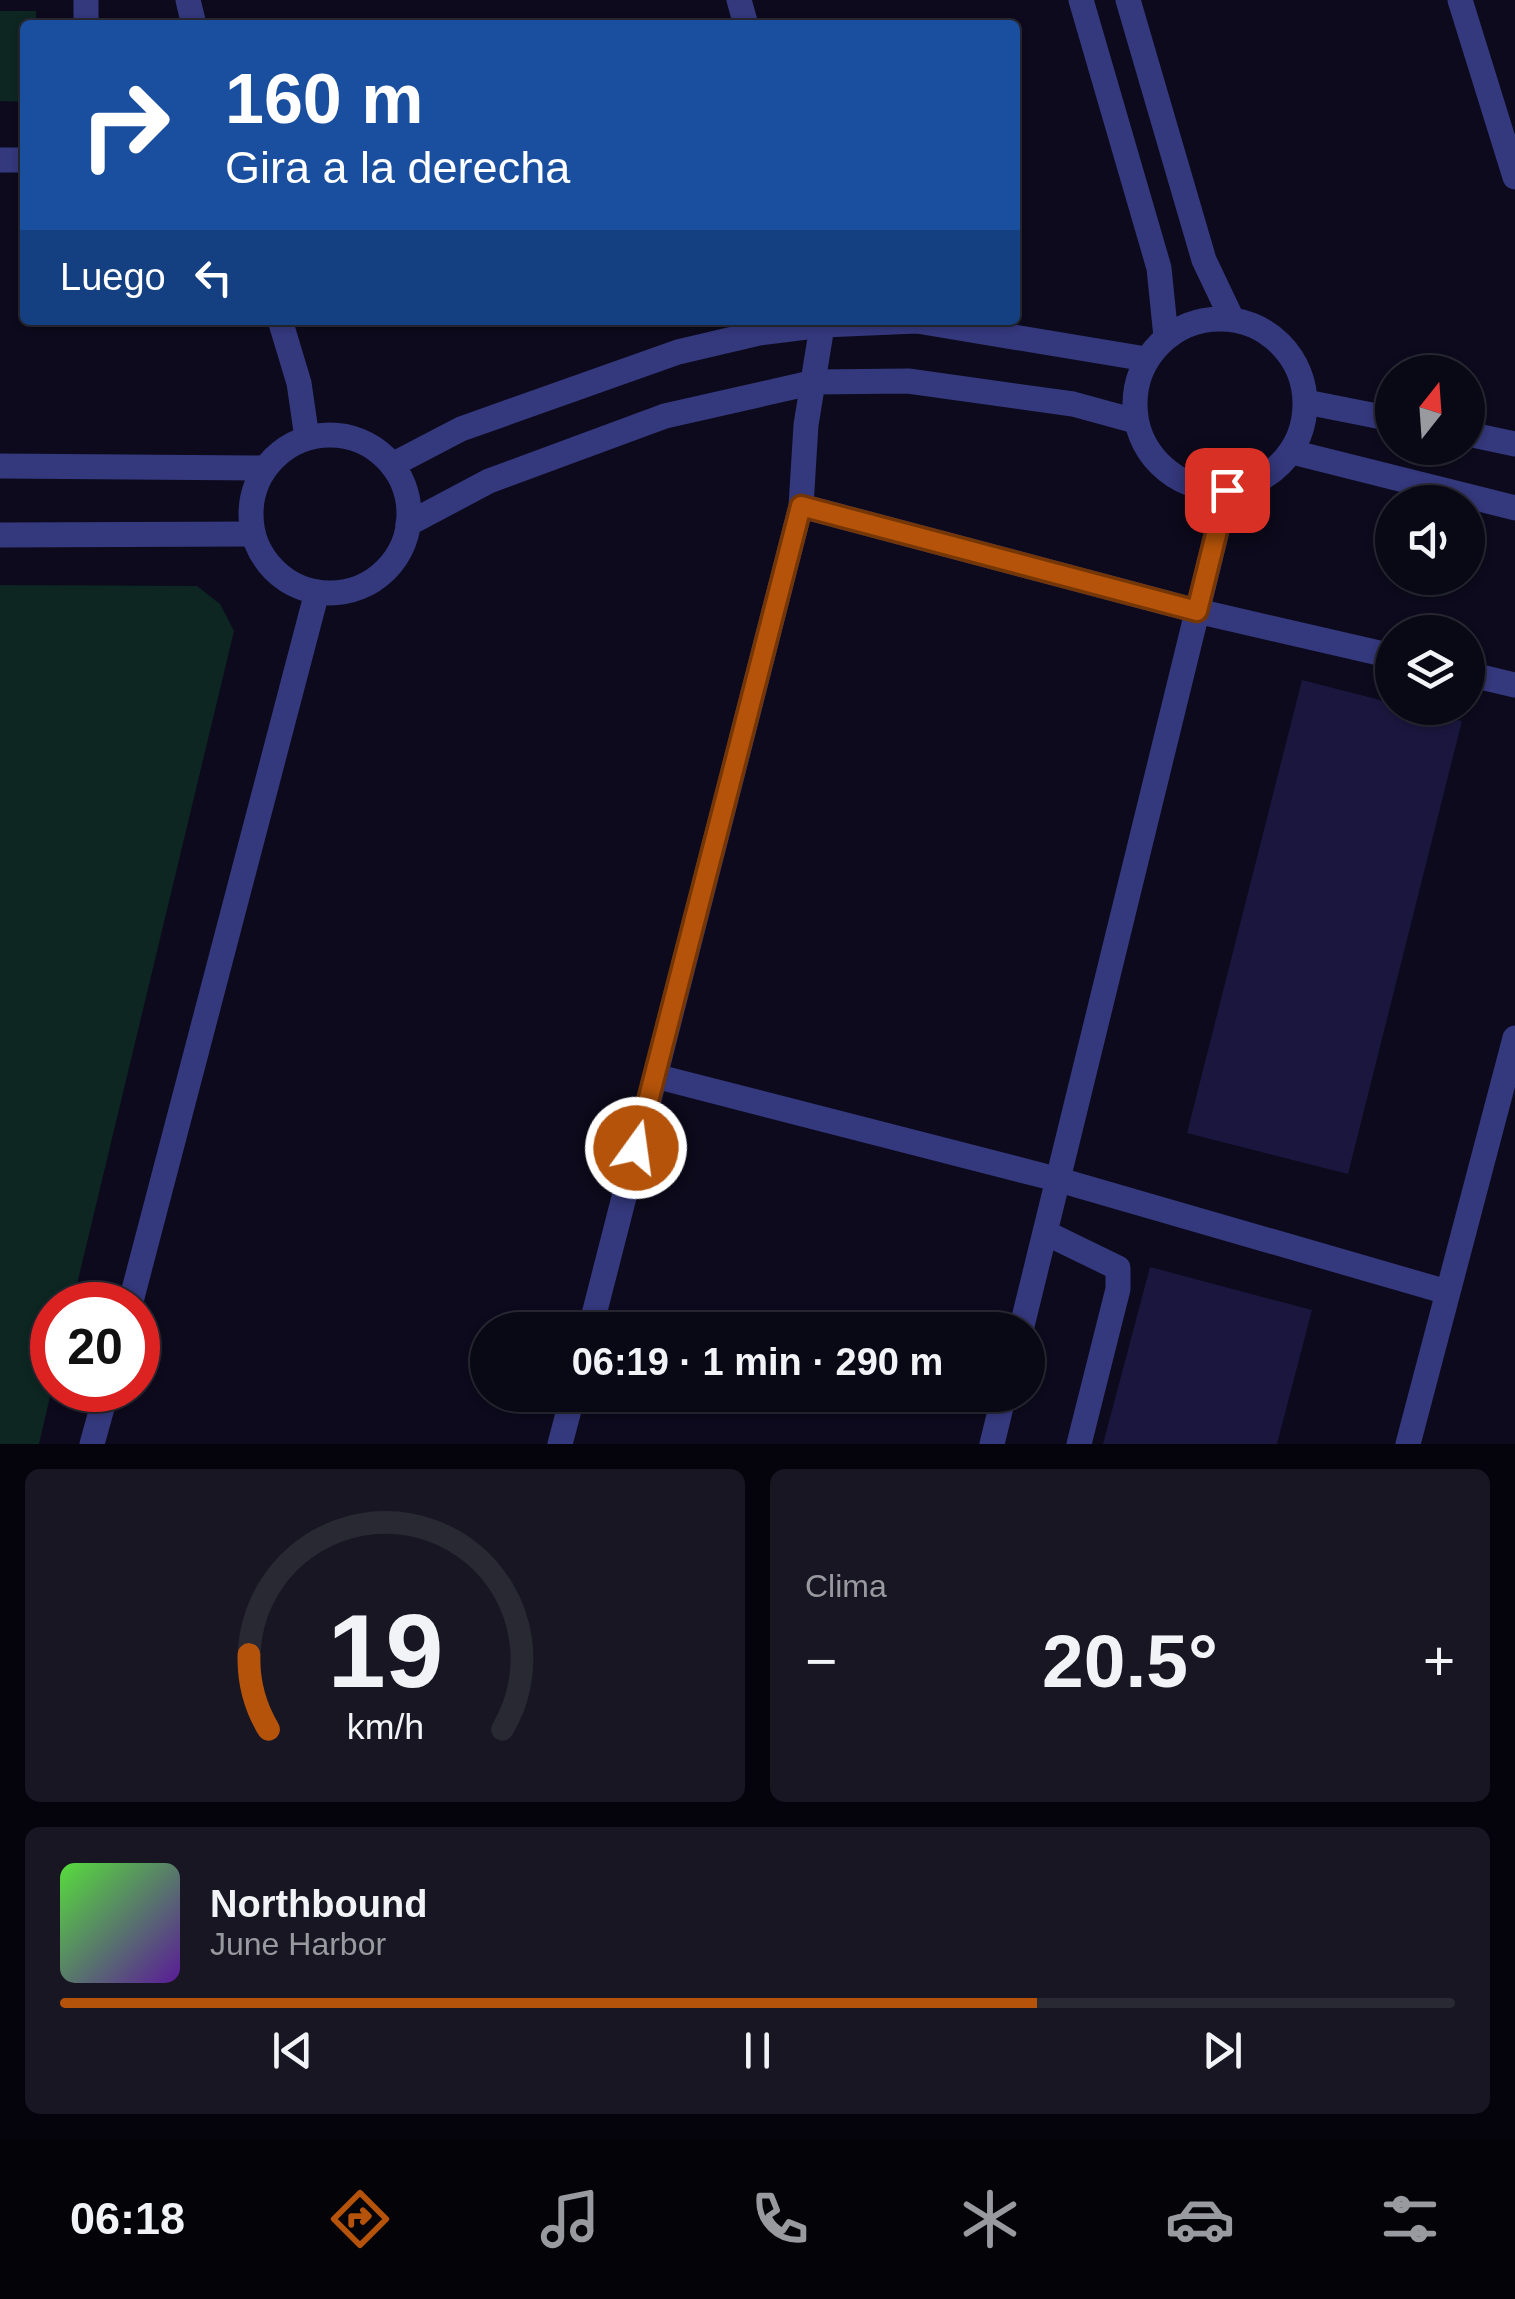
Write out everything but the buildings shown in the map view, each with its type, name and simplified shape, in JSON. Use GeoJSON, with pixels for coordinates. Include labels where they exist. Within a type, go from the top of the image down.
{"type":"FeatureCollection","features":[{"type":"Feature","properties":{"kind":"lane"},"geometry":{"type":"LineString","coordinates":[[1080,0],[1160,268],[1166,337]]}},
{"type":"Feature","properties":{"kind":"lane"},"geometry":{"type":"LineString","coordinates":[[1128,0],[1204,260],[1232,319]]}},
{"type":"Feature","properties":{"kind":"lane"},"geometry":{"type":"LineString","coordinates":[[1460,0],[1515,177]]}},
{"type":"Feature","properties":{"kind":"lane"},"geometry":{"type":"LineString","coordinates":[[1208,319],[1232,319],[1276,338],[1292,357],[1302,378],[1306,402],[1303,428],[1292,452],[1252,484],[1227,490],[1202,488],[1179,480],[1159,464],[1144,444],[1135,421],[1134,400],[1146,359],[1166,337],[1186,325],[1208,319]]}},
{"type":"Feature","properties":{"kind":"lane"},"geometry":{"type":"LineString","coordinates":[[282,325],[299,383],[307,438]]}},
{"type":"Feature","properties":{"kind":"lane"},"geometry":{"type":"LineString","coordinates":[[392,465],[462,430],[678,352],[806,325]]}},
{"type":"Feature","properties":{"kind":"lane"},"geometry":{"type":"LineString","coordinates":[[595,1312],[801,506],[806,424],[823,325]]}},
{"type":"Feature","properties":{"kind":"lane"},"geometry":{"type":"LineString","coordinates":[[941,325],[1146,359]]}},
{"type":"Feature","properties":{"kind":"lane"},"geometry":{"type":"LineString","coordinates":[[408,524],[489,481],[664,416],[815,382],[908,381],[1072,404],[1135,421]]}},
{"type":"Feature","properties":{"kind":"lane"},"geometry":{"type":"LineString","coordinates":[[1306,402],[1375,416]]}},
{"type":"Feature","properties":{"kind":"lane"},"geometry":{"type":"LineString","coordinates":[[330,435],[354,438],[375,449],[392,465],[403,483],[408,524],[403,545],[377,578],[338,593],[317,592],[295,585],[276,572],[262,555],[253,534],[250,512],[254,490],[263,468],[290,445],[330,435]]}},
{"type":"Feature","properties":{"kind":"lane"},"geometry":{"type":"LineString","coordinates":[[1485,438],[1515,444]]}},
{"type":"Feature","properties":{"kind":"lane"},"geometry":{"type":"LineString","coordinates":[[1292,452],[1515,508]]}},
{"type":"Feature","properties":{"kind":"lane"},"geometry":{"type":"LineString","coordinates":[[0,466],[263,468]]}},
{"type":"Feature","properties":{"kind":"lane"},"geometry":{"type":"LineString","coordinates":[[1026,1312],[1227,490]]}},
{"type":"Feature","properties":{"kind":"lane"},"geometry":{"type":"LineString","coordinates":[[801,506],[1197,611],[1375,652]]}},
{"type":"Feature","properties":{"kind":"lane"},"geometry":{"type":"LineString","coordinates":[[0,534],[253,534]]}},
{"type":"Feature","properties":{"kind":"lane"},"geometry":{"type":"LineString","coordinates":[[136,1282],[317,592]]}},
{"type":"Feature","properties":{"kind":"lane"},"geometry":{"type":"LineString","coordinates":[[1485,678],[1515,685]]}},
{"type":"Feature","properties":{"kind":"lane"},"geometry":{"type":"LineString","coordinates":[[1408,1444],[1515,1038]]}},
{"type":"Feature","properties":{"kind":"lane"},"geometry":{"type":"LineString","coordinates":[[655,1076],[1056,1179],[1447,1292]]}},
{"type":"Feature","properties":{"kind":"lane"},"geometry":{"type":"LineString","coordinates":[[1046,1233],[1118,1268],[1118,1289],[1079,1444]]}},
{"type":"Feature","properties":{"kind":"lane"},"geometry":{"type":"LineString","coordinates":[[92,1444],[101,1412]]}},
{"type":"Feature","properties":{"kind":"lane"},"geometry":{"type":"LineString","coordinates":[[560,1444],[568,1412]]}},
{"type":"Feature","properties":{"kind":"lane"},"geometry":{"type":"LineString","coordinates":[[992,1444],[1000,1412]]}},
{"type":"Feature","properties":{"kind":"green space"},"geometry":{"type":"Polygon","coordinates":[[[0,11],[36,11],[36,20],[20,20],[20,102],[0,101],[0,11]]]}},
{"type":"Feature","properties":{"kind":"green space"},"geometry":{"type":"Polygon","coordinates":[[[0,585],[197,586],[220,604],[234,631],[78,1282],[30,1282],[30,1412],[46,1412],[39,1444],[0,1444],[0,585]]]}},
{"type":"Feature","properties":{"kind":"route"},"geometry":{"type":"LineString","coordinates":[[636,1148],[801,506],[1197,611],[1227,490]]}}]}
